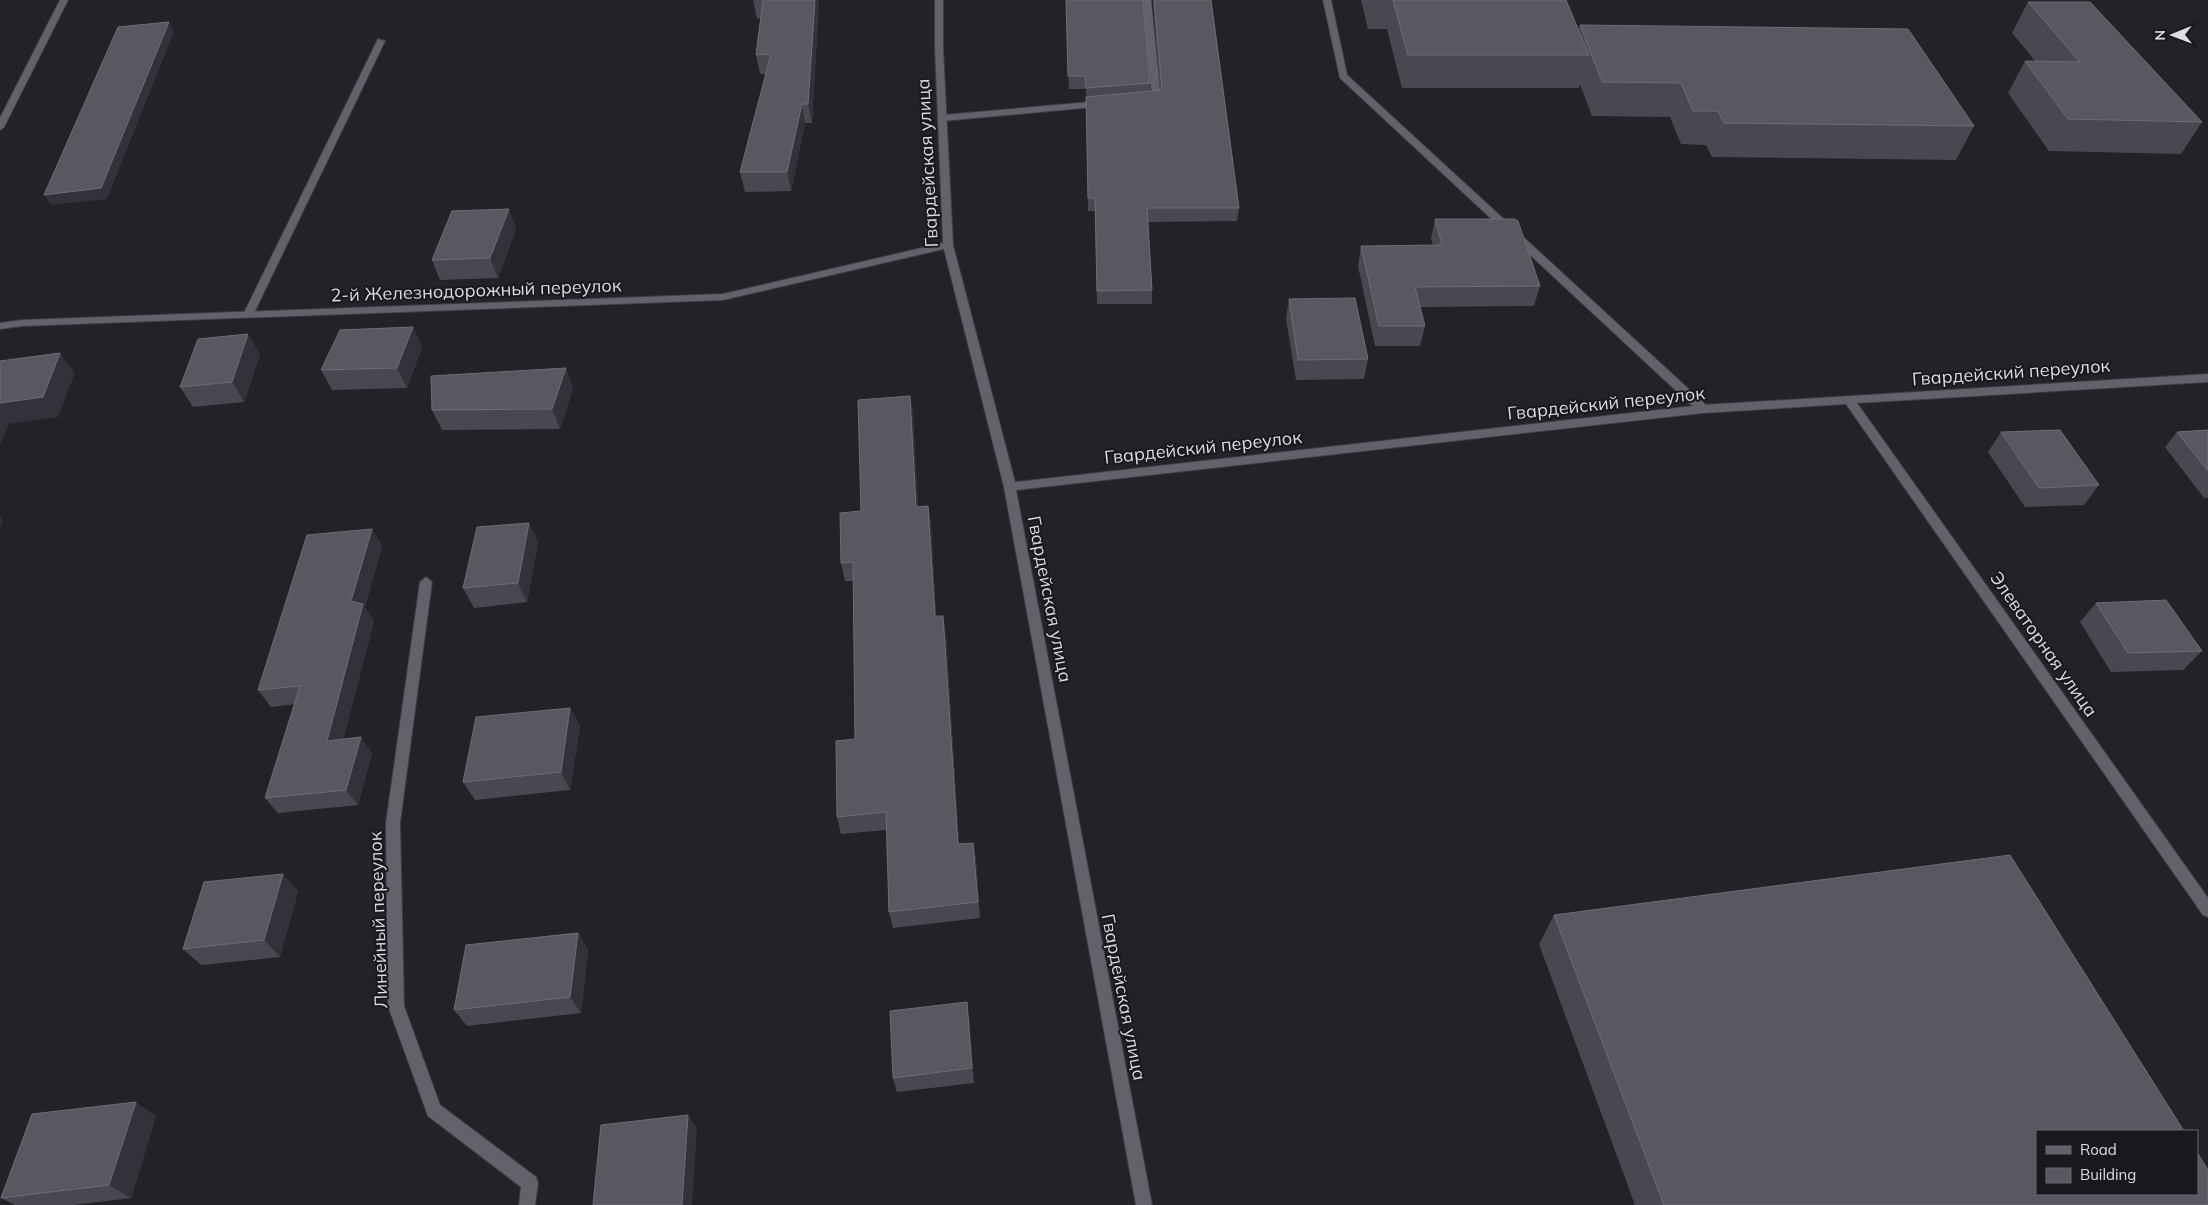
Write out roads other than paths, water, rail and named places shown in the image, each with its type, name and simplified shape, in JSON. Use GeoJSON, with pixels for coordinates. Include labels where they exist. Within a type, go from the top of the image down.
{"type":"FeatureCollection","features":[{"type":"Feature","properties":{"kind":"street"},"geometry":{"type":"LineString","coordinates":[[0,127],[64,0]]}},
{"type":"Feature","properties":{"kind":"street","name":"Гвардейская улица"},"geometry":{"type":"LineString","coordinates":[[939,0],[948,245],[1010,487],[1144,1205]]}},
{"type":"Feature","properties":{"kind":"street"},"geometry":{"type":"LineString","coordinates":[[1138,102],[1157,100],[1147,0]]}},
{"type":"Feature","properties":{"kind":"street"},"geometry":{"type":"LineString","coordinates":[[1327,0],[1343,76],[1704,409]]}},
{"type":"Feature","properties":{"kind":"street"},"geometry":{"type":"LineString","coordinates":[[248,315],[381,41]]}},
{"type":"Feature","properties":{"kind":"street"},"geometry":{"type":"LineString","coordinates":[[942,118],[1108,104]]}},
{"type":"Feature","properties":{"kind":"street","name":"2-й Железнодорожный переулок"},"geometry":{"type":"LineString","coordinates":[[0,326],[22,323],[723,297],[948,245]]}},
{"type":"Feature","properties":{"kind":"street","name":"Гвардейский переулок"},"geometry":{"type":"LineString","coordinates":[[1010,487],[1704,409],[2208,378]]}},
{"type":"Feature","properties":{"kind":"street","name":"Элеваторная улица"},"geometry":{"type":"LineString","coordinates":[[1849,400],[2206,904]]}},
{"type":"Feature","properties":{"kind":"street","name":"Линейный переулок"},"geometry":{"type":"LineString","coordinates":[[426,582],[393,823],[396,1006],[434,1110],[530,1183],[527,1205]]}}]}
